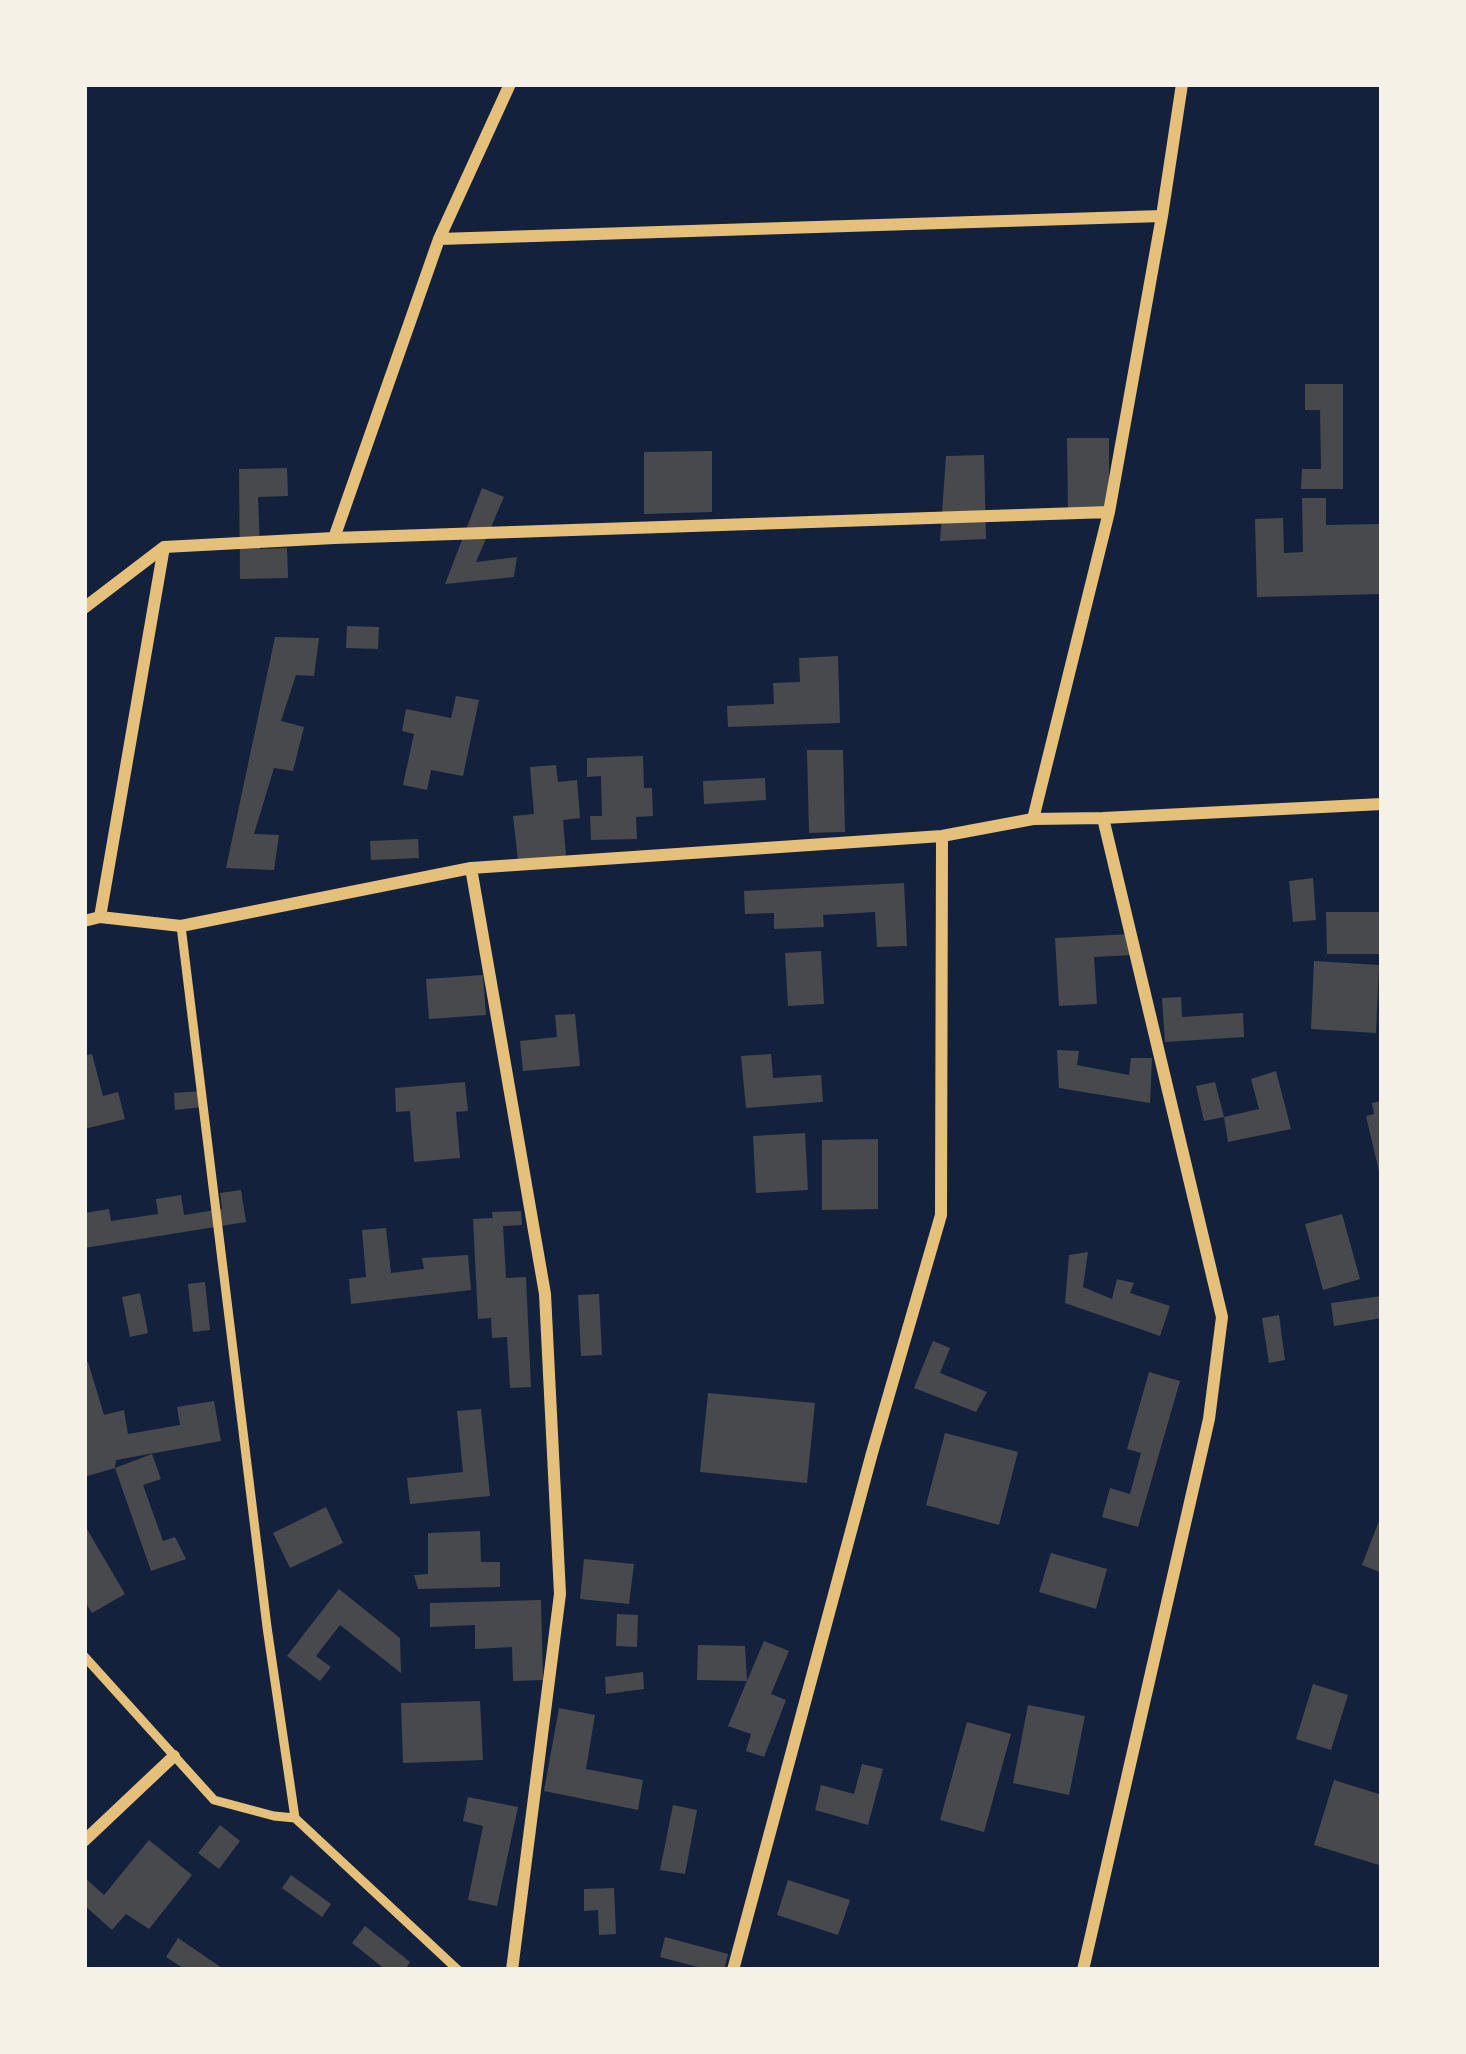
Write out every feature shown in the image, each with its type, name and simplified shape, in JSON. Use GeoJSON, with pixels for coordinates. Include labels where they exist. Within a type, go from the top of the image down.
{"type":"FeatureCollection","features":[{"type":"Feature","properties":{"kind":"street"},"geometry":{"type":"LineString","coordinates":[[334,538],[439,239],[510,84]]}},
{"type":"Feature","properties":{"kind":"street"},"geometry":{"type":"LineString","coordinates":[[1033,819],[1109,512],[1182,84]]}},
{"type":"Feature","properties":{"kind":"street"},"geometry":{"type":"LineString","coordinates":[[439,239],[1162,216]]}},
{"type":"Feature","properties":{"kind":"street"},"geometry":{"type":"LineString","coordinates":[[84,608],[164,547],[1109,512]]}},
{"type":"Feature","properties":{"kind":"street"},"geometry":{"type":"LineString","coordinates":[[100,917],[164,547]]}},
{"type":"Feature","properties":{"kind":"street"},"geometry":{"type":"LineString","coordinates":[[84,921],[100,917],[181,926],[471,868],[942,836],[1033,819],[1382,804]]}},
{"type":"Feature","properties":{"kind":"street"},"geometry":{"type":"LineString","coordinates":[[1083,1970],[1209,1419],[1222,1317],[1102,818]]}},
{"type":"Feature","properties":{"kind":"street"},"geometry":{"type":"LineString","coordinates":[[733,1970],[941,1215],[942,836]]}},
{"type":"Feature","properties":{"kind":"street"},"geometry":{"type":"LineString","coordinates":[[471,868],[545,1294],[560,1594],[512,1970]]}},
{"type":"Feature","properties":{"kind":"street"},"geometry":{"type":"LineString","coordinates":[[84,1841],[174,1756]]}},
{"type":"Feature","properties":{"kind":"lane"},"geometry":{"type":"LineString","coordinates":[[181,926],[264,1604],[296,1818]]}},
{"type":"Feature","properties":{"kind":"lane"},"geometry":{"type":"LineString","coordinates":[[84,1656],[214,1800],[296,1818],[458,1970]]}},
{"type":"Feature","properties":{"kind":"building"},"geometry":{"type":"Polygon","coordinates":[[[1305,384],[1343,384],[1343,489],[1301,489],[1302,469],[1321,469],[1320,410],[1305,410],[1305,384]]]}},
{"type":"Feature","properties":{"kind":"building"},"geometry":{"type":"Polygon","coordinates":[[[1067,438],[1109,438],[1109,512],[1068,512],[1067,438]]]}},
{"type":"Feature","properties":{"kind":"building"},"geometry":{"type":"Polygon","coordinates":[[[712,451],[712,512],[644,514],[644,452],[712,451]]]}},
{"type":"Feature","properties":{"kind":"building"},"geometry":{"type":"Polygon","coordinates":[[[984,455],[986,539],[940,541],[946,456],[984,455]]]}},
{"type":"Feature","properties":{"kind":"building"},"geometry":{"type":"Polygon","coordinates":[[[287,468],[288,496],[258,497],[260,549],[287,548],[288,578],[240,579],[239,469],[287,468]]]}},
{"type":"Feature","properties":{"kind":"building"},"geometry":{"type":"Polygon","coordinates":[[[482,488],[504,497],[476,562],[517,557],[514,577],[445,584],[482,488]]]}},
{"type":"Feature","properties":{"kind":"building"},"geometry":{"type":"Polygon","coordinates":[[[1302,498],[1326,498],[1326,525],[1379,524],[1382,594],[1257,597],[1255,519],[1283,518],[1284,553],[1303,552],[1302,498]]]}},
{"type":"Feature","properties":{"kind":"building"},"geometry":{"type":"Polygon","coordinates":[[[347,626],[379,627],[378,649],[346,648],[347,626]]]}},
{"type":"Feature","properties":{"kind":"building"},"geometry":{"type":"Polygon","coordinates":[[[275,637],[319,638],[314,676],[296,675],[281,721],[304,727],[293,771],[274,768],[254,834],[279,835],[274,870],[226,868],[275,637]]]}},
{"type":"Feature","properties":{"kind":"building"},"geometry":{"type":"Polygon","coordinates":[[[838,656],[840,723],[728,727],[727,706],[774,704],[773,683],[800,682],[799,658],[838,656]]]}},
{"type":"Feature","properties":{"kind":"building"},"geometry":{"type":"Polygon","coordinates":[[[456,696],[479,700],[463,776],[431,770],[427,790],[403,785],[414,734],[402,731],[406,709],[451,718],[456,696]]]}},
{"type":"Feature","properties":{"kind":"building"},"geometry":{"type":"Polygon","coordinates":[[[807,750],[843,750],[845,832],[809,833],[807,750]]]}},
{"type":"Feature","properties":{"kind":"building"},"geometry":{"type":"Polygon","coordinates":[[[643,756],[644,788],[652,788],[653,816],[636,817],[637,839],[591,840],[590,816],[602,816],[601,776],[587,777],[587,758],[643,756]]]}},
{"type":"Feature","properties":{"kind":"building"},"geometry":{"type":"Polygon","coordinates":[[[556,765],[558,782],[577,780],[580,818],[563,820],[566,856],[518,860],[513,816],[534,814],[530,767],[556,765]]]}},
{"type":"Feature","properties":{"kind":"building"},"geometry":{"type":"Polygon","coordinates":[[[765,778],[766,800],[704,804],[703,781],[765,778]]]}},
{"type":"Feature","properties":{"kind":"building"},"geometry":{"type":"Polygon","coordinates":[[[418,839],[419,858],[371,860],[370,841],[418,839]]]}},
{"type":"Feature","properties":{"kind":"building"},"geometry":{"type":"Polygon","coordinates":[[[1313,878],[1316,920],[1293,922],[1289,881],[1313,878]]]}},
{"type":"Feature","properties":{"kind":"building"},"geometry":{"type":"Polygon","coordinates":[[[904,883],[907,946],[877,947],[875,912],[823,915],[824,927],[774,929],[774,913],[745,914],[744,891],[904,883]]]}},
{"type":"Feature","properties":{"kind":"building"},"geometry":{"type":"Polygon","coordinates":[[[1326,912],[1382,912],[1382,954],[1327,954],[1326,912]]]}},
{"type":"Feature","properties":{"kind":"building"},"geometry":{"type":"Polygon","coordinates":[[[1132,934],[1133,955],[1094,957],[1097,1004],[1059,1006],[1055,938],[1132,934]]]}},
{"type":"Feature","properties":{"kind":"building"},"geometry":{"type":"Polygon","coordinates":[[[821,951],[824,1004],[788,1006],[785,953],[821,951]]]}},
{"type":"Feature","properties":{"kind":"building"},"geometry":{"type":"Polygon","coordinates":[[[1314,961],[1379,965],[1376,1033],[1311,1029],[1314,961]]]}},
{"type":"Feature","properties":{"kind":"building"},"geometry":{"type":"Polygon","coordinates":[[[483,975],[486,1015],[429,1019],[426,979],[483,975]]]}},
{"type":"Feature","properties":{"kind":"building"},"geometry":{"type":"Polygon","coordinates":[[[1181,997],[1182,1017],[1243,1013],[1244,1037],[1165,1042],[1162,998],[1181,997]]]}},
{"type":"Feature","properties":{"kind":"building"},"geometry":{"type":"Polygon","coordinates":[[[575,1014],[580,1066],[523,1071],[520,1041],[557,1037],[555,1015],[575,1014]]]}},
{"type":"Feature","properties":{"kind":"building"},"geometry":{"type":"Polygon","coordinates":[[[1057,1050],[1079,1051],[1077,1065],[1129,1075],[1131,1058],[1152,1058],[1150,1103],[1059,1088],[1057,1050]]]}},
{"type":"Feature","properties":{"kind":"building"},"geometry":{"type":"Polygon","coordinates":[[[92,1054],[103,1096],[118,1092],[125,1119],[84,1129],[84,1056],[92,1054]]]}},
{"type":"Feature","properties":{"kind":"building"},"geometry":{"type":"Polygon","coordinates":[[[771,1054],[773,1078],[821,1075],[823,1102],[746,1108],[741,1056],[771,1054]]]}},
{"type":"Feature","properties":{"kind":"building"},"geometry":{"type":"Polygon","coordinates":[[[1276,1071],[1291,1129],[1228,1142],[1224,1117],[1259,1109],[1251,1079],[1276,1071]]]}},
{"type":"Feature","properties":{"kind":"building"},"geometry":{"type":"Polygon","coordinates":[[[465,1082],[468,1111],[456,1112],[460,1158],[414,1162],[410,1111],[396,1112],[395,1088],[465,1082]]]}},
{"type":"Feature","properties":{"kind":"building"},"geometry":{"type":"Polygon","coordinates":[[[1215,1082],[1224,1117],[1204,1121],[1196,1086],[1215,1082]]]}},
{"type":"Feature","properties":{"kind":"building"},"geometry":{"type":"Polygon","coordinates":[[[202,1091],[203,1107],[175,1110],[174,1093],[202,1091]]]}},
{"type":"Feature","properties":{"kind":"building"},"geometry":{"type":"Polygon","coordinates":[[[1382,1101],[1380,1176],[1366,1116],[1374,1114],[1372,1103],[1382,1101]]]}},
{"type":"Feature","properties":{"kind":"building"},"geometry":{"type":"Polygon","coordinates":[[[805,1133],[808,1190],[756,1193],[753,1136],[805,1133]]]}},
{"type":"Feature","properties":{"kind":"building"},"geometry":{"type":"Polygon","coordinates":[[[878,1139],[878,1209],[822,1210],[822,1140],[878,1139]]]}},
{"type":"Feature","properties":{"kind":"building"},"geometry":{"type":"Polygon","coordinates":[[[241,1190],[246,1222],[84,1248],[84,1213],[109,1209],[111,1221],[158,1214],[156,1199],[181,1195],[184,1215],[222,1209],[220,1193],[241,1190]]]}},
{"type":"Feature","properties":{"kind":"building"},"geometry":{"type":"Polygon","coordinates":[[[521,1211],[522,1225],[503,1226],[506,1278],[526,1277],[531,1387],[510,1388],[507,1337],[492,1338],[491,1318],[478,1319],[473,1219],[493,1218],[492,1212],[521,1211]]]}},
{"type":"Feature","properties":{"kind":"building"},"geometry":{"type":"Polygon","coordinates":[[[1342,1214],[1360,1279],[1323,1290],[1305,1224],[1342,1214]]]}},
{"type":"Feature","properties":{"kind":"building"},"geometry":{"type":"Polygon","coordinates":[[[386,1228],[391,1273],[424,1269],[422,1258],[468,1255],[471,1290],[351,1304],[349,1279],[366,1277],[362,1230],[386,1228]]]}},
{"type":"Feature","properties":{"kind":"building"},"geometry":{"type":"Polygon","coordinates":[[[1088,1252],[1083,1287],[1112,1299],[1117,1279],[1134,1283],[1130,1293],[1170,1306],[1160,1336],[1065,1303],[1069,1255],[1088,1252]]]}},
{"type":"Feature","properties":{"kind":"building"},"geometry":{"type":"Polygon","coordinates":[[[205,1282],[210,1330],[193,1332],[188,1284],[205,1282]]]}},
{"type":"Feature","properties":{"kind":"building"},"geometry":{"type":"Polygon","coordinates":[[[140,1293],[148,1333],[130,1337],[122,1297],[140,1293]]]}},
{"type":"Feature","properties":{"kind":"building"},"geometry":{"type":"Polygon","coordinates":[[[599,1294],[602,1355],[581,1356],[578,1295],[599,1294]]]}},
{"type":"Feature","properties":{"kind":"building"},"geometry":{"type":"Polygon","coordinates":[[[1382,1296],[1382,1318],[1334,1326],[1331,1303],[1382,1296]]]}},
{"type":"Feature","properties":{"kind":"building"},"geometry":{"type":"Polygon","coordinates":[[[1279,1315],[1285,1360],[1269,1363],[1262,1318],[1279,1315]]]}},
{"type":"Feature","properties":{"kind":"building"},"geometry":{"type":"Polygon","coordinates":[[[933,1341],[950,1348],[940,1373],[987,1392],[976,1412],[914,1388],[933,1341]]]}},
{"type":"Feature","properties":{"kind":"building"},"geometry":{"type":"Polygon","coordinates":[[[88,1362],[104,1415],[124,1410],[128,1434],[180,1425],[177,1407],[214,1401],[221,1441],[116,1460],[115,1468],[84,1477],[84,1363],[88,1362]]]}},
{"type":"Feature","properties":{"kind":"building"},"geometry":{"type":"Polygon","coordinates":[[[1149,1372],[1180,1381],[1138,1527],[1102,1517],[1110,1488],[1130,1494],[1141,1453],[1127,1449],[1149,1372]]]}},
{"type":"Feature","properties":{"kind":"building"},"geometry":{"type":"Polygon","coordinates":[[[708,1393],[815,1403],[807,1483],[700,1472],[708,1393]]]}},
{"type":"Feature","properties":{"kind":"building"},"geometry":{"type":"Polygon","coordinates":[[[481,1409],[490,1496],[410,1504],[407,1478],[463,1472],[457,1411],[481,1409]]]}},
{"type":"Feature","properties":{"kind":"building"},"geometry":{"type":"Polygon","coordinates":[[[945,1433],[1018,1452],[999,1525],[926,1505],[945,1433]]]}},
{"type":"Feature","properties":{"kind":"building"},"geometry":{"type":"Polygon","coordinates":[[[152,1454],[161,1479],[143,1485],[163,1541],[175,1537],[186,1559],[151,1571],[115,1468],[152,1454]]]}},
{"type":"Feature","properties":{"kind":"building"},"geometry":{"type":"Polygon","coordinates":[[[326,1507],[343,1543],[290,1568],[273,1533],[326,1507]]]}},
{"type":"Feature","properties":{"kind":"building"},"geometry":{"type":"Polygon","coordinates":[[[1382,1513],[1382,1573],[1362,1565],[1382,1513]]]}},
{"type":"Feature","properties":{"kind":"building"},"geometry":{"type":"Polygon","coordinates":[[[84,1524],[125,1594],[92,1613],[84,1600],[84,1524]]]}},
{"type":"Feature","properties":{"kind":"building"},"geometry":{"type":"Polygon","coordinates":[[[480,1531],[481,1562],[500,1562],[500,1587],[418,1589],[414,1575],[428,1574],[428,1533],[480,1531]]]}},
{"type":"Feature","properties":{"kind":"building"},"geometry":{"type":"Polygon","coordinates":[[[1051,1553],[1107,1569],[1096,1609],[1039,1592],[1051,1553]]]}},
{"type":"Feature","properties":{"kind":"building"},"geometry":{"type":"Polygon","coordinates":[[[584,1559],[634,1564],[629,1604],[580,1599],[584,1559]]]}},
{"type":"Feature","properties":{"kind":"building"},"geometry":{"type":"Polygon","coordinates":[[[339,1589],[400,1638],[401,1673],[340,1625],[316,1656],[331,1667],[320,1681],[287,1656],[339,1589]]]}},
{"type":"Feature","properties":{"kind":"building"},"geometry":{"type":"Polygon","coordinates":[[[541,1600],[543,1680],[513,1681],[512,1647],[475,1649],[475,1625],[430,1627],[430,1603],[541,1600]]]}},
{"type":"Feature","properties":{"kind":"building"},"geometry":{"type":"Polygon","coordinates":[[[617,1614],[638,1615],[637,1647],[616,1646],[617,1614]]]}},
{"type":"Feature","properties":{"kind":"building"},"geometry":{"type":"Polygon","coordinates":[[[764,1641],[789,1651],[771,1694],[786,1700],[764,1757],[746,1751],[751,1734],[728,1726],[764,1641]]]}},
{"type":"Feature","properties":{"kind":"building"},"geometry":{"type":"Polygon","coordinates":[[[698,1645],[745,1646],[747,1681],[697,1680],[698,1645]]]}},
{"type":"Feature","properties":{"kind":"building"},"geometry":{"type":"Polygon","coordinates":[[[643,1672],[644,1689],[606,1694],[605,1677],[643,1672]]]}},
{"type":"Feature","properties":{"kind":"building"},"geometry":{"type":"Polygon","coordinates":[[[1313,1684],[1348,1695],[1331,1750],[1296,1739],[1313,1684]]]}},
{"type":"Feature","properties":{"kind":"building"},"geometry":{"type":"Polygon","coordinates":[[[480,1701],[483,1760],[403,1763],[401,1703],[480,1701]]]}},
{"type":"Feature","properties":{"kind":"building"},"geometry":{"type":"Polygon","coordinates":[[[1028,1705],[1085,1716],[1069,1795],[1013,1783],[1028,1705]]]}},
{"type":"Feature","properties":{"kind":"building"},"geometry":{"type":"Polygon","coordinates":[[[559,1708],[595,1715],[586,1769],[643,1780],[638,1810],[544,1791],[559,1708]]]}},
{"type":"Feature","properties":{"kind":"building"},"geometry":{"type":"Polygon","coordinates":[[[967,1722],[1011,1734],[984,1832],[940,1820],[967,1722]]]}},
{"type":"Feature","properties":{"kind":"building"},"geometry":{"type":"Polygon","coordinates":[[[862,1764],[883,1769],[868,1825],[815,1810],[821,1785],[854,1794],[862,1764]]]}},
{"type":"Feature","properties":{"kind":"building"},"geometry":{"type":"Polygon","coordinates":[[[1334,1780],[1382,1795],[1382,1866],[1314,1845],[1334,1780]]]}},
{"type":"Feature","properties":{"kind":"building"},"geometry":{"type":"Polygon","coordinates":[[[468,1797],[518,1807],[497,1906],[468,1900],[483,1826],[463,1821],[468,1797]]]}},
{"type":"Feature","properties":{"kind":"building"},"geometry":{"type":"Polygon","coordinates":[[[673,1805],[697,1810],[685,1874],[660,1870],[673,1805]]]}},
{"type":"Feature","properties":{"kind":"building"},"geometry":{"type":"Polygon","coordinates":[[[220,1825],[240,1841],[219,1869],[198,1853],[220,1825]]]}},
{"type":"Feature","properties":{"kind":"building"},"geometry":{"type":"Polygon","coordinates":[[[149,1840],[192,1875],[149,1929],[126,1914],[112,1930],[84,1905],[84,1877],[104,1895],[149,1840]]]}},
{"type":"Feature","properties":{"kind":"building"},"geometry":{"type":"Polygon","coordinates":[[[291,1875],[331,1904],[322,1917],[282,1888],[291,1875]]]}},
{"type":"Feature","properties":{"kind":"building"},"geometry":{"type":"Polygon","coordinates":[[[788,1880],[850,1900],[838,1935],[777,1915],[788,1880]]]}},
{"type":"Feature","properties":{"kind":"building"},"geometry":{"type":"Polygon","coordinates":[[[614,1888],[616,1934],[599,1935],[598,1910],[584,1911],[584,1889],[614,1888]]]}},
{"type":"Feature","properties":{"kind":"building"},"geometry":{"type":"Polygon","coordinates":[[[365,1926],[410,1962],[405,1970],[386,1970],[352,1943],[365,1926]]]}},
{"type":"Feature","properties":{"kind":"building"},"geometry":{"type":"Polygon","coordinates":[[[665,1937],[728,1954],[724,1970],[660,1957],[665,1937]]]}},
{"type":"Feature","properties":{"kind":"building"},"geometry":{"type":"Polygon","coordinates":[[[178,1938],[225,1970],[181,1970],[166,1957],[178,1938]]]}}]}
